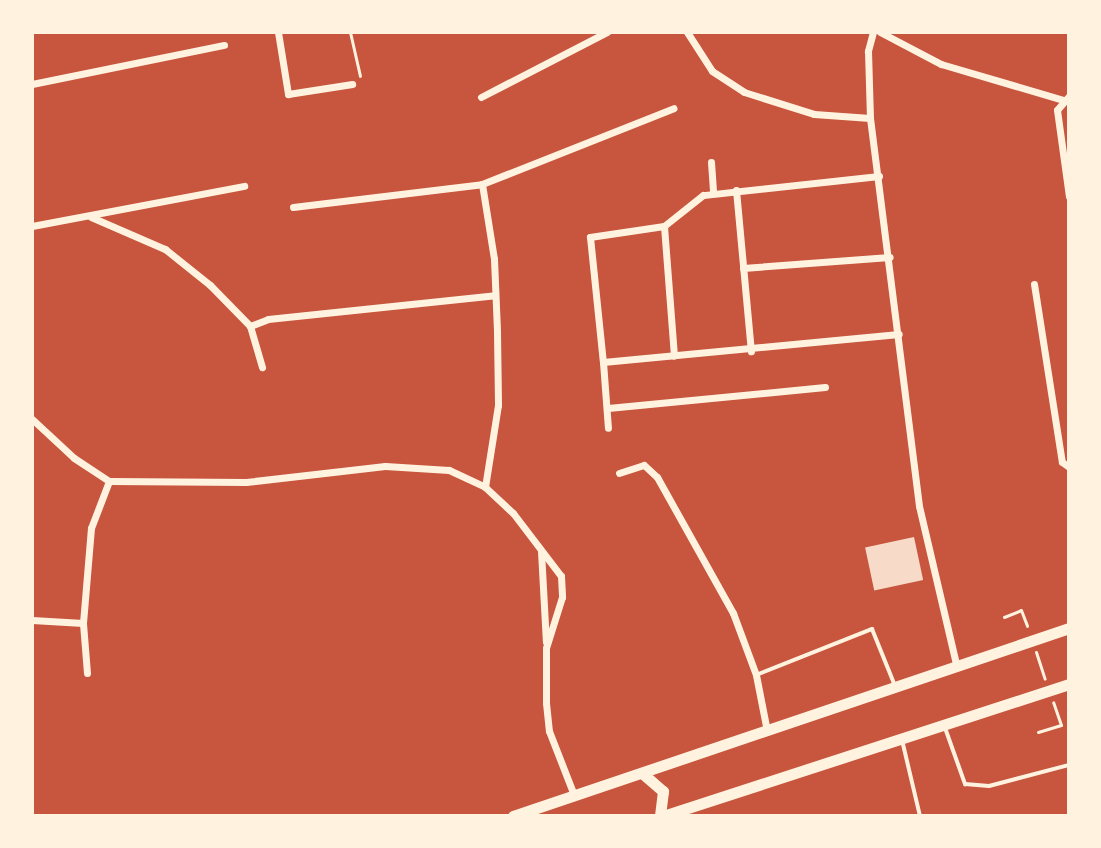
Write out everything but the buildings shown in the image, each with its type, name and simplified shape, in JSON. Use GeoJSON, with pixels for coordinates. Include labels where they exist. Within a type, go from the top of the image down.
{"type":"FeatureCollection","features":[{"type":"Feature","properties":{"kind":"main road"},"geometry":{"type":"LineString","coordinates":[[513,816],[1069,628]]}},
{"type":"Feature","properties":{"kind":"main road"},"geometry":{"type":"LineString","coordinates":[[642,773],[663,791],[662,816],[1069,684]]}},
{"type":"Feature","properties":{"kind":"street"},"geometry":{"type":"LineString","coordinates":[[278,32],[288,94],[352,84]]}},
{"type":"Feature","properties":{"kind":"street"},"geometry":{"type":"LineString","coordinates":[[481,97],[607,32]]}},
{"type":"Feature","properties":{"kind":"street"},"geometry":{"type":"LineString","coordinates":[[687,32],[712,71],[744,92],[814,114],[870,118]]}},
{"type":"Feature","properties":{"kind":"street"},"geometry":{"type":"LineString","coordinates":[[873,32],[868,51],[870,118],[926,551],[957,668]]}},
{"type":"Feature","properties":{"kind":"street"},"geometry":{"type":"LineString","coordinates":[[880,32],[941,64],[1066,98],[1057,110],[1069,190]]}},
{"type":"Feature","properties":{"kind":"street"},"geometry":{"type":"LineString","coordinates":[[32,84],[224,45]]}},
{"type":"Feature","properties":{"kind":"street"},"geometry":{"type":"LineString","coordinates":[[293,207],[482,184],[674,108]]}},
{"type":"Feature","properties":{"kind":"street"},"geometry":{"type":"LineString","coordinates":[[711,162],[713,193]]}},
{"type":"Feature","properties":{"kind":"street"},"geometry":{"type":"LineString","coordinates":[[608,428],[590,237],[664,226],[703,195],[879,176]]}},
{"type":"Feature","properties":{"kind":"street"},"geometry":{"type":"LineString","coordinates":[[482,184],[495,295],[498,405],[485,487]]}},
{"type":"Feature","properties":{"kind":"street"},"geometry":{"type":"LineString","coordinates":[[32,226],[244,186]]}},
{"type":"Feature","properties":{"kind":"street"},"geometry":{"type":"LineString","coordinates":[[736,190],[751,351]]}},
{"type":"Feature","properties":{"kind":"street"},"geometry":{"type":"LineString","coordinates":[[91,217],[165,249],[210,285],[250,326],[262,367]]}},
{"type":"Feature","properties":{"kind":"street"},"geometry":{"type":"LineString","coordinates":[[664,226],[674,356]]}},
{"type":"Feature","properties":{"kind":"street"},"geometry":{"type":"LineString","coordinates":[[743,268],[890,257]]}},
{"type":"Feature","properties":{"kind":"street"},"geometry":{"type":"LineString","coordinates":[[1034,284],[1062,462],[1069,467]]}},
{"type":"Feature","properties":{"kind":"street"},"geometry":{"type":"LineString","coordinates":[[250,326],[312,313],[495,295]]}},
{"type":"Feature","properties":{"kind":"street"},"geometry":{"type":"LineString","coordinates":[[603,362],[751,351],[899,334]]}},
{"type":"Feature","properties":{"kind":"street"},"geometry":{"type":"LineString","coordinates":[[608,408],[825,387]]}},
{"type":"Feature","properties":{"kind":"street"},"geometry":{"type":"LineString","coordinates":[[32,419],[74,458],[109,481],[246,482],[385,466],[449,470],[485,487],[561,576],[562,597],[546,648]]}},
{"type":"Feature","properties":{"kind":"street"},"geometry":{"type":"LineString","coordinates":[[619,473],[644,465],[652,468],[733,613],[756,675],[767,731]]}},
{"type":"Feature","properties":{"kind":"street"},"geometry":{"type":"LineString","coordinates":[[87,673],[83,623],[91,528],[109,481]]}},
{"type":"Feature","properties":{"kind":"street"},"geometry":{"type":"LineString","coordinates":[[540,548],[549,731],[574,795]]}},
{"type":"Feature","properties":{"kind":"street"},"geometry":{"type":"LineString","coordinates":[[32,620],[83,623]]}},
{"type":"Feature","properties":{"kind":"lane"},"geometry":{"type":"LineString","coordinates":[[756,675],[872,629],[896,689]]}},
{"type":"Feature","properties":{"kind":"lane"},"geometry":{"type":"LineString","coordinates":[[944,725],[965,784],[989,786],[1069,765]]}},
{"type":"Feature","properties":{"kind":"lane"},"geometry":{"type":"LineString","coordinates":[[902,738],[920,816]]}},
{"type":"Feature","properties":{"kind":"path"},"geometry":{"type":"LineString","coordinates":[[350,32],[360,77],[352,84]]}},
{"type":"Feature","properties":{"kind":"path"},"geometry":{"type":"LineString","coordinates":[[1004,617],[1021,610],[1046,682]]}},
{"type":"Feature","properties":{"kind":"path"},"geometry":{"type":"LineString","coordinates":[[1038,732],[1061,725],[1051,696]]}}]}
